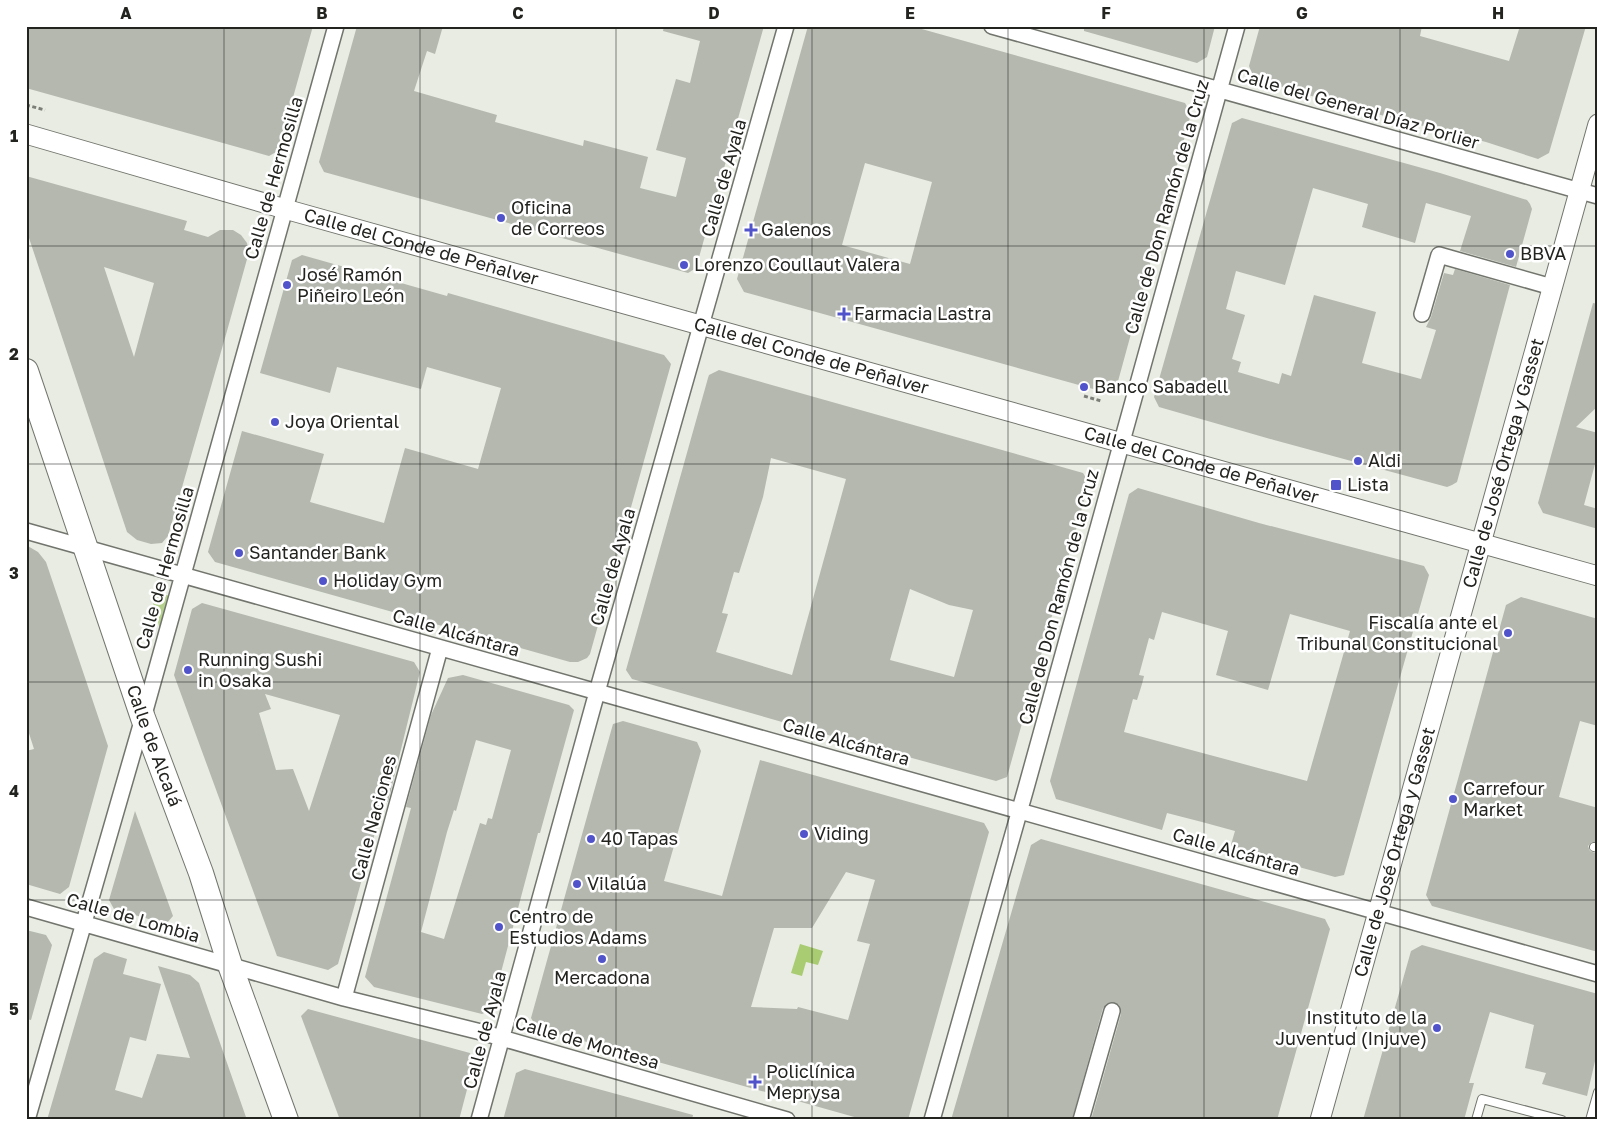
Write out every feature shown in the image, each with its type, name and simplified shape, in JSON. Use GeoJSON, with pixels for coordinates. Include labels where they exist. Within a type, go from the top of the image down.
{"type":"FeatureCollection","features":[{"type":"Feature","properties":{"kind":"main road","name":"Calle de Alcalá"},"geometry":{"type":"LineString","coordinates":[[26,371],[143,718],[201,873],[230,965],[286,1120]]}},
{"type":"Feature","properties":{"kind":"street","name":"Calle de Hermosilla"},"geometry":{"type":"LineString","coordinates":[[27,1120],[143,718],[336,26]]}},
{"type":"Feature","properties":{"kind":"street","name":"Calle de Ayala"},"geometry":{"type":"LineString","coordinates":[[479,1120],[597,692],[786,26]]}},
{"type":"Feature","properties":{"kind":"street","name":"Calle del General Díaz Porlier"},"geometry":{"type":"LineString","coordinates":[[992,26],[1598,196]]}},
{"type":"Feature","properties":{"kind":"street","name":"Calle de Don Ramón de la Cruz"},"geometry":{"type":"LineString","coordinates":[[932,1120],[1020,811],[1237,26]]}},
{"type":"Feature","properties":{"kind":"street","name":"Calle de José Ortega y Gasset"},"geometry":{"type":"LineString","coordinates":[[1320,1120],[1598,124]]}},
{"type":"Feature","properties":{"kind":"street","name":"Calle del Conde de Peñalver"},"geometry":{"type":"LineString","coordinates":[[26,134],[285,209],[1598,576]]}},
{"type":"Feature","properties":{"kind":"street"},"geometry":{"type":"LineString","coordinates":[[1422,314],[1439,255],[1552,287]]}},
{"type":"Feature","properties":{"kind":"street","name":"Calle Alcántara"},"geometry":{"type":"LineString","coordinates":[[26,531],[1598,974]]}},
{"type":"Feature","properties":{"kind":"street","name":"Calle Naciones"},"geometry":{"type":"LineString","coordinates":[[344,998],[440,648]]}},
{"type":"Feature","properties":{"kind":"street","name":"Calle de Lombia"},"geometry":{"type":"LineString","coordinates":[[26,907],[230,965]]}},
{"type":"Feature","properties":{"kind":"street","name":"Calle de Montesa"},"geometry":{"type":"LineString","coordinates":[[230,965],[344,998],[503,1038],[787,1120]]}},
{"type":"Feature","properties":{"kind":"street"},"geometry":{"type":"LineString","coordinates":[[1081,1120],[1112,1011]]}},
{"type":"Feature","properties":{"kind":"lane"},"geometry":{"type":"LineString","coordinates":[[1590,1120],[1598,1092]]}},
{"type":"Feature","properties":{"kind":"lane"},"geometry":{"type":"LineString","coordinates":[[1476,1120],[1482,1099],[1562,1120]]}},
{"type":"Feature","properties":{"kind":"path"},"geometry":{"type":"LineString","coordinates":[[26,105],[44,110]]}},
{"type":"Feature","properties":{"kind":"path"},"geometry":{"type":"LineString","coordinates":[[1084,396],[1101,401]]}},
{"type":"Feature","properties":{"kind":"shaded area"},"geometry":{"type":"Polygon","coordinates":[[[150,592],[171,596],[161,633],[150,592]]]}},
{"type":"Feature","properties":{"kind":"shaded area"},"geometry":{"type":"Polygon","coordinates":[[[800,944],[823,951],[818,965],[806,962],[802,976],[791,973],[800,944]]]}},
{"type":"Feature","properties":{"kind":"building"},"geometry":{"type":"Polygon","coordinates":[[[26,26],[313,26],[278,151],[269,156],[26,88],[26,26]]]}},
{"type":"Feature","properties":{"kind":"building"},"geometry":{"type":"Polygon","coordinates":[[[357,26],[443,26],[435,54],[427,51],[414,91],[497,115],[495,122],[583,146],[584,140],[648,157],[640,188],[676,197],[686,158],[656,150],[676,79],[690,83],[700,41],[663,31],[664,26],[764,26],[696,268],[688,273],[324,172],[319,162],[357,26]]]}},
{"type":"Feature","properties":{"kind":"building"},"geometry":{"type":"Polygon","coordinates":[[[808,26],[911,26],[1185,103],[1191,114],[1117,385],[1104,392],[744,292],[737,279],[808,26]],[[865,163],[842,245],[910,264],[932,182],[865,163]]]}},
{"type":"Feature","properties":{"kind":"building"},"geometry":{"type":"Polygon","coordinates":[[[1084,26],[1215,26],[1207,57],[1197,63],[1084,31],[1084,26]]]}},
{"type":"Feature","properties":{"kind":"building"},"geometry":{"type":"Polygon","coordinates":[[[1260,26],[1422,26],[1420,36],[1509,61],[1520,26],[1586,26],[1549,153],[1538,159],[1486,142],[1334,103],[1254,78],[1249,66],[1260,26]]]}},
{"type":"Feature","properties":{"kind":"building"},"geometry":{"type":"Polygon","coordinates":[[[1242,118],[1440,173],[1527,200],[1530,204],[1532,209],[1516,267],[1460,251],[1471,216],[1426,203],[1415,243],[1362,227],[1368,204],[1313,188],[1285,285],[1236,271],[1226,309],[1245,315],[1232,359],[1241,362],[1238,372],[1279,384],[1282,373],[1291,376],[1314,295],[1376,312],[1362,363],[1421,379],[1436,330],[1426,327],[1431,317],[1444,273],[1453,275],[1455,269],[1510,285],[1457,482],[1452,485],[1447,487],[1159,407],[1154,397],[1232,123],[1242,118]]]}},
{"type":"Feature","properties":{"kind":"building"},"geometry":{"type":"Polygon","coordinates":[[[26,176],[187,221],[184,230],[208,237],[220,230],[233,230],[241,235],[247,243],[249,252],[227,331],[168,536],[162,543],[151,544],[137,540],[127,532],[26,229],[26,176]],[[104,267],[134,357],[154,283],[104,267]]]}},
{"type":"Feature","properties":{"kind":"building"},"geometry":{"type":"Polygon","coordinates":[[[302,255],[447,296],[448,293],[664,355],[671,364],[590,654],[587,658],[578,662],[570,662],[215,562],[208,552],[242,431],[324,454],[310,502],[384,523],[405,448],[478,469],[501,388],[427,367],[421,389],[337,367],[330,393],[260,373],[292,260],[302,255]]]}},
{"type":"Feature","properties":{"kind":"building"},"geometry":{"type":"Polygon","coordinates":[[[1593,303],[1598,304],[1598,406],[1576,427],[1598,433],[1598,453],[1584,505],[1598,509],[1598,529],[1543,513],[1538,503],[1593,303]]]}},
{"type":"Feature","properties":{"kind":"building"},"geometry":{"type":"Polygon","coordinates":[[[719,370],[1083,473],[1089,483],[1007,777],[996,781],[632,679],[626,670],[709,375],[719,370]],[[771,458],[763,497],[739,573],[734,572],[722,613],[728,614],[716,652],[792,675],[846,479],[771,458]],[[910,589],[890,660],[954,677],[973,610],[949,605],[910,589]]]}},
{"type":"Feature","properties":{"kind":"building"},"geometry":{"type":"Polygon","coordinates":[[[1138,488],[1259,523],[1424,566],[1429,575],[1344,875],[1335,877],[1230,848],[1235,831],[1202,822],[1167,813],[1162,830],[1056,799],[1050,781],[1129,494],[1138,488]],[[1162,612],[1154,640],[1149,638],[1139,675],[1144,676],[1142,684],[1137,700],[1133,699],[1124,732],[1307,781],[1350,631],[1290,614],[1268,690],[1216,675],[1228,631],[1162,612]]]}},
{"type":"Feature","properties":{"kind":"building"},"geometry":{"type":"Polygon","coordinates":[[[26,545],[38,552],[46,562],[108,746],[69,887],[60,894],[26,884],[26,751],[34,749],[26,724],[26,545]]]}},
{"type":"Feature","properties":{"kind":"building"},"geometry":{"type":"Polygon","coordinates":[[[1521,597],[1598,619],[1598,726],[1580,721],[1559,797],[1598,808],[1598,842],[1592,842],[1588,846],[1590,851],[1598,854],[1598,952],[1432,906],[1426,895],[1506,605],[1521,597]]]}},
{"type":"Feature","properties":{"kind":"building"},"geometry":{"type":"Polygon","coordinates":[[[202,603],[414,662],[420,672],[388,802],[384,801],[338,964],[328,970],[277,956],[174,675],[192,609],[202,603]],[[265,694],[271,709],[259,713],[276,770],[293,769],[309,811],[340,715],[265,694]]]}},
{"type":"Feature","properties":{"kind":"building"},"geometry":{"type":"Polygon","coordinates":[[[463,675],[569,705],[574,710],[540,833],[538,833],[491,1010],[482,1014],[374,987],[365,977],[411,808],[406,807],[431,715],[448,678],[463,675]],[[476,740],[456,811],[454,810],[447,832],[421,932],[444,939],[480,823],[486,825],[488,818],[492,819],[511,750],[476,740]]]}},
{"type":"Feature","properties":{"kind":"building"},"geometry":{"type":"Polygon","coordinates":[[[623,721],[697,742],[701,751],[664,881],[722,896],[760,760],[984,823],[989,832],[908,1120],[865,1120],[537,1028],[531,1018],[613,724],[623,721]],[[846,872],[812,928],[774,928],[751,1007],[797,1009],[798,1007],[848,1020],[870,944],[857,941],[875,880],[846,872]]]}},
{"type":"Feature","properties":{"kind":"building"},"geometry":{"type":"Polygon","coordinates":[[[135,811],[173,916],[166,924],[114,909],[109,900],[135,811]]]}},
{"type":"Feature","properties":{"kind":"building"},"geometry":{"type":"Polygon","coordinates":[[[1041,839],[1325,919],[1330,929],[1277,1120],[1091,1120],[1121,1014],[1119,1005],[1110,1002],[1103,1008],[1072,1120],[951,1120],[1031,845],[1041,839]]]}},
{"type":"Feature","properties":{"kind":"building"},"geometry":{"type":"Polygon","coordinates":[[[26,930],[46,935],[52,945],[31,1020],[26,1019],[26,930]]]}},
{"type":"Feature","properties":{"kind":"building"},"geometry":{"type":"Polygon","coordinates":[[[1422,945],[1598,994],[1598,1048],[1587,1096],[1542,1084],[1546,1073],[1525,1068],[1534,1025],[1490,1012],[1469,1083],[1474,1083],[1464,1120],[1363,1120],[1411,951],[1422,945]]]}},
{"type":"Feature","properties":{"kind":"building"},"geometry":{"type":"Polygon","coordinates":[[[104,952],[127,959],[123,974],[161,984],[146,1041],[130,1037],[115,1090],[142,1098],[157,1054],[190,1058],[158,966],[190,975],[199,983],[247,1120],[47,1120],[94,959],[104,952]]]}},
{"type":"Feature","properties":{"kind":"building"},"geometry":{"type":"Polygon","coordinates":[[[308,1009],[470,1053],[474,1063],[459,1120],[340,1120],[301,1016],[308,1009]]]}},
{"type":"Feature","properties":{"kind":"building"},"geometry":{"type":"Polygon","coordinates":[[[525,1069],[693,1115],[692,1120],[503,1120],[516,1073],[525,1069]]]}},
{"type":"Feature","properties":{"kind":"place","name":"Oficina de Correos"},"geometry":{"type":"Point","coordinates":[501,218]}},
{"type":"Feature","properties":{"kind":"place","name":"Galenos"},"geometry":{"type":"Point","coordinates":[751,230]}},
{"type":"Feature","properties":{"kind":"place","name":"BBVA"},"geometry":{"type":"Point","coordinates":[1510,254]}},
{"type":"Feature","properties":{"kind":"place","name":"Lorenzo Coullaut Valera"},"geometry":{"type":"Point","coordinates":[684,265]}},
{"type":"Feature","properties":{"kind":"place","name":"José Ramón Piñeiro León"},"geometry":{"type":"Point","coordinates":[287,285]}},
{"type":"Feature","properties":{"kind":"place","name":"Farmacia Lastra"},"geometry":{"type":"Point","coordinates":[844,314]}},
{"type":"Feature","properties":{"kind":"place","name":"Banco Sabadell"},"geometry":{"type":"Point","coordinates":[1084,387]}},
{"type":"Feature","properties":{"kind":"place","name":"Joya Oriental"},"geometry":{"type":"Point","coordinates":[275,422]}},
{"type":"Feature","properties":{"kind":"place","name":"Aldi"},"geometry":{"type":"Point","coordinates":[1358,461]}},
{"type":"Feature","properties":{"kind":"place","name":"Lista"},"geometry":{"type":"Point","coordinates":[1336,485]}},
{"type":"Feature","properties":{"kind":"place","name":"Santander Bank"},"geometry":{"type":"Point","coordinates":[239,553]}},
{"type":"Feature","properties":{"kind":"place","name":"Holiday Gym"},"geometry":{"type":"Point","coordinates":[323,581]}},
{"type":"Feature","properties":{"kind":"place","name":"Fiscalía ante el Tribunal Constitucional"},"geometry":{"type":"Point","coordinates":[1508,633]}},
{"type":"Feature","properties":{"kind":"place","name":"Running Sushi in Osaka"},"geometry":{"type":"Point","coordinates":[188,670]}},
{"type":"Feature","properties":{"kind":"place","name":"Carrefour Market"},"geometry":{"type":"Point","coordinates":[1453,799]}},
{"type":"Feature","properties":{"kind":"place","name":"Viding"},"geometry":{"type":"Point","coordinates":[804,834]}},
{"type":"Feature","properties":{"kind":"place","name":"40 Tapas"},"geometry":{"type":"Point","coordinates":[591,839]}},
{"type":"Feature","properties":{"kind":"place","name":"Vilalúa"},"geometry":{"type":"Point","coordinates":[577,884]}},
{"type":"Feature","properties":{"kind":"place","name":"Centro de Estudios Adams"},"geometry":{"type":"Point","coordinates":[499,927]}},
{"type":"Feature","properties":{"kind":"place","name":"Mercadona"},"geometry":{"type":"Point","coordinates":[602,959]}},
{"type":"Feature","properties":{"kind":"place","name":"Instituto de la Juventud (Injuve)"},"geometry":{"type":"Point","coordinates":[1437,1028]}},
{"type":"Feature","properties":{"kind":"place","name":"Policlínica Meprysa"},"geometry":{"type":"Point","coordinates":[755,1082]}}]}
